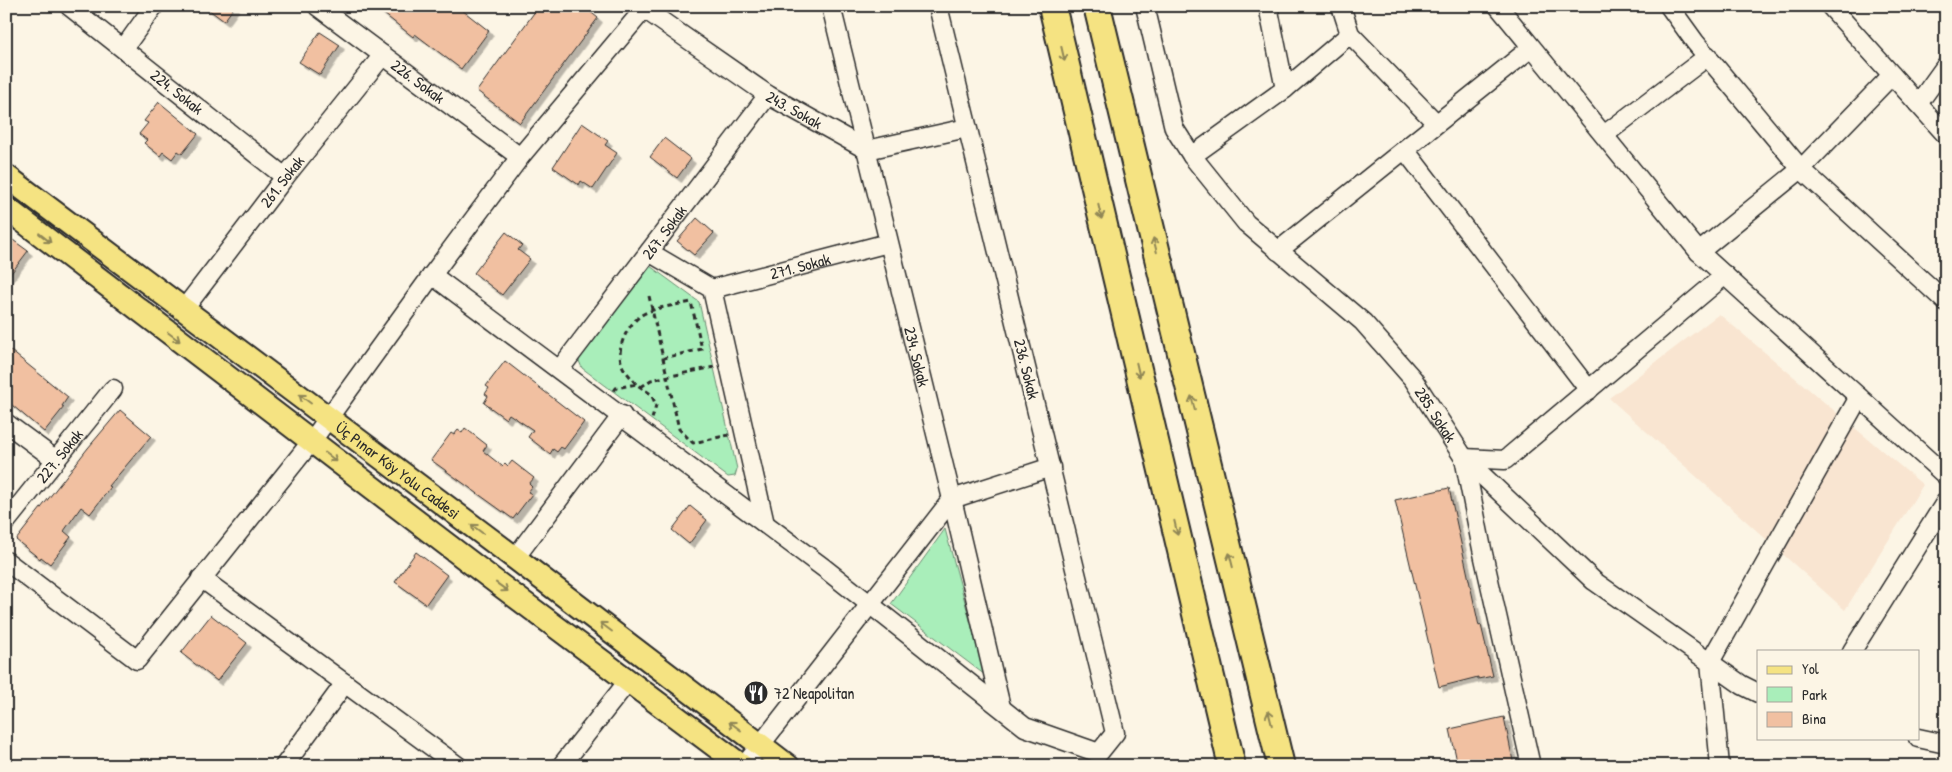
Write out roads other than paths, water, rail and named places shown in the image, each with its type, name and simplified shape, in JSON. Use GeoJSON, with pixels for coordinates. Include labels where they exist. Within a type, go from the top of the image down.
{"type":"FeatureCollection","features":[{"type":"Feature","properties":{"kind":"highway"},"geometry":{"type":"LineString","coordinates":[[1052,6],[1232,766]]}},
{"type":"Feature","properties":{"kind":"highway"},"geometry":{"type":"LineString","coordinates":[[1097,6],[1281,766]]}},
{"type":"Feature","properties":{"kind":"main road","name":"Üç Pınar Köy Yolu Caddesi"},"geometry":{"type":"LineString","coordinates":[[6,176],[515,558],[788,766]]}},
{"type":"Feature","properties":{"kind":"main road","name":"Üç Pınar Köy Yolu Caddesi"},"geometry":{"type":"LineString","coordinates":[[6,208],[311,442],[743,766]]}},
{"type":"Feature","properties":{"kind":"street","name":"224. Sokak"},"geometry":{"type":"LineString","coordinates":[[69,6],[285,177]]}},
{"type":"Feature","properties":{"kind":"street"},"geometry":{"type":"LineString","coordinates":[[124,48],[154,6]]}},
{"type":"Feature","properties":{"kind":"street","name":"226. Sokak"},"geometry":{"type":"LineString","coordinates":[[317,6],[520,157]]}},
{"type":"Feature","properties":{"kind":"street","name":"234. Sokak"},"geometry":{"type":"LineString","coordinates":[[832,6],[1001,708]]}},
{"type":"Feature","properties":{"kind":"street","name":"236. Sokak"},"geometry":{"type":"LineString","coordinates":[[938,6],[1115,733],[1099,753],[1025,727],[1001,708]]}},
{"type":"Feature","properties":{"kind":"street","name":"285. Sokak"},"geometry":{"type":"LineString","coordinates":[[1145,6],[1174,128],[1192,156],[1246,223],[1363,322],[1413,379],[1464,458],[1594,581],[1742,685],[1757,692]]}},
{"type":"Feature","properties":{"kind":"street"},"geometry":{"type":"LineString","coordinates":[[1268,6],[1284,89]]}},
{"type":"Feature","properties":{"kind":"street"},"geometry":{"type":"LineString","coordinates":[[1341,6],[1350,34],[1436,122]]}},
{"type":"Feature","properties":{"kind":"street"},"geometry":{"type":"LineString","coordinates":[[1498,6],[1699,252],[1859,397],[1943,469]]}},
{"type":"Feature","properties":{"kind":"street"},"geometry":{"type":"LineString","coordinates":[[1669,6],[1801,169],[1946,302]]}},
{"type":"Feature","properties":{"kind":"street"},"geometry":{"type":"LineString","coordinates":[[1830,6],[1946,135]]}},
{"type":"Feature","properties":{"kind":"street"},"geometry":{"type":"LineString","coordinates":[[6,561],[137,660],[311,442],[432,274],[520,157],[642,7]]}},
{"type":"Feature","properties":{"kind":"street","name":"243. Sokak"},"geometry":{"type":"LineString","coordinates":[[642,7],[768,96],[866,150]]}},
{"type":"Feature","properties":{"kind":"street"},"geometry":{"type":"LineString","coordinates":[[1192,156],[1284,89],[1350,34]]}},
{"type":"Feature","properties":{"kind":"street"},"geometry":{"type":"LineString","coordinates":[[1278,251],[1405,150],[1436,122],[1531,48]]}},
{"type":"Feature","properties":{"kind":"street","name":"261. Sokak"},"geometry":{"type":"LineString","coordinates":[[184,309],[285,177],[383,55]]}},
{"type":"Feature","properties":{"kind":"street"},"geometry":{"type":"LineString","coordinates":[[1604,135],[1708,56]]}},
{"type":"Feature","properties":{"kind":"street"},"geometry":{"type":"LineString","coordinates":[[1918,104],[1946,65]]}},
{"type":"Feature","properties":{"kind":"street"},"geometry":{"type":"LineString","coordinates":[[1699,252],[1801,169],[1892,75]]}},
{"type":"Feature","properties":{"kind":"street","name":"267. Sokak"},"geometry":{"type":"LineString","coordinates":[[560,368],[768,96]]}},
{"type":"Feature","properties":{"kind":"street"},"geometry":{"type":"LineString","coordinates":[[866,150],[967,128]]}},
{"type":"Feature","properties":{"kind":"street"},"geometry":{"type":"LineString","coordinates":[[1405,150],[1589,390]]}},
{"type":"Feature","properties":{"kind":"street","name":"271. Sokak"},"geometry":{"type":"LineString","coordinates":[[712,289],[888,243]]}},
{"type":"Feature","properties":{"kind":"street"},"geometry":{"type":"LineString","coordinates":[[649,252],[712,289],[766,524]]}},
{"type":"Feature","properties":{"kind":"street"},"geometry":{"type":"LineString","coordinates":[[432,274],[560,368],[871,604],[1001,708]]}},
{"type":"Feature","properties":{"kind":"street"},"geometry":{"type":"LineString","coordinates":[[1531,766],[1482,549],[1464,458],[1505,460],[1725,276]]}},
{"type":"Feature","properties":{"kind":"street","name":"227. Sokak"},"geometry":{"type":"LineString","coordinates":[[6,522],[113,389]]}},
{"type":"Feature","properties":{"kind":"street"},"geometry":{"type":"LineString","coordinates":[[1720,766],[1710,662],[1859,397]]}},
{"type":"Feature","properties":{"kind":"street"},"geometry":{"type":"LineString","coordinates":[[515,558],[622,415]]}},
{"type":"Feature","properties":{"kind":"street"},"geometry":{"type":"LineString","coordinates":[[6,423],[56,460]]}},
{"type":"Feature","properties":{"kind":"street"},"geometry":{"type":"LineString","coordinates":[[743,766],[952,499],[1051,467]]}},
{"type":"Feature","properties":{"kind":"street"},"geometry":{"type":"LineString","coordinates":[[1853,650],[1946,501]]}},
{"type":"Feature","properties":{"kind":"street"},"geometry":{"type":"LineString","coordinates":[[201,578],[458,766]]}},
{"type":"Feature","properties":{"kind":"street"},"geometry":{"type":"LineString","coordinates":[[562,766],[629,680]]}},
{"type":"Feature","properties":{"kind":"street"},"geometry":{"type":"LineString","coordinates":[[284,766],[345,683]]}},
{"type":"Feature","properties":{"kind":"street"},"geometry":{"type":"LineString","coordinates":[[1920,738],[1946,744]]}},
{"type":"Feature","properties":{"kind":"place","name":"72 Neapolitan"},"geometry":{"type":"Point","coordinates":[756,693]}}]}
